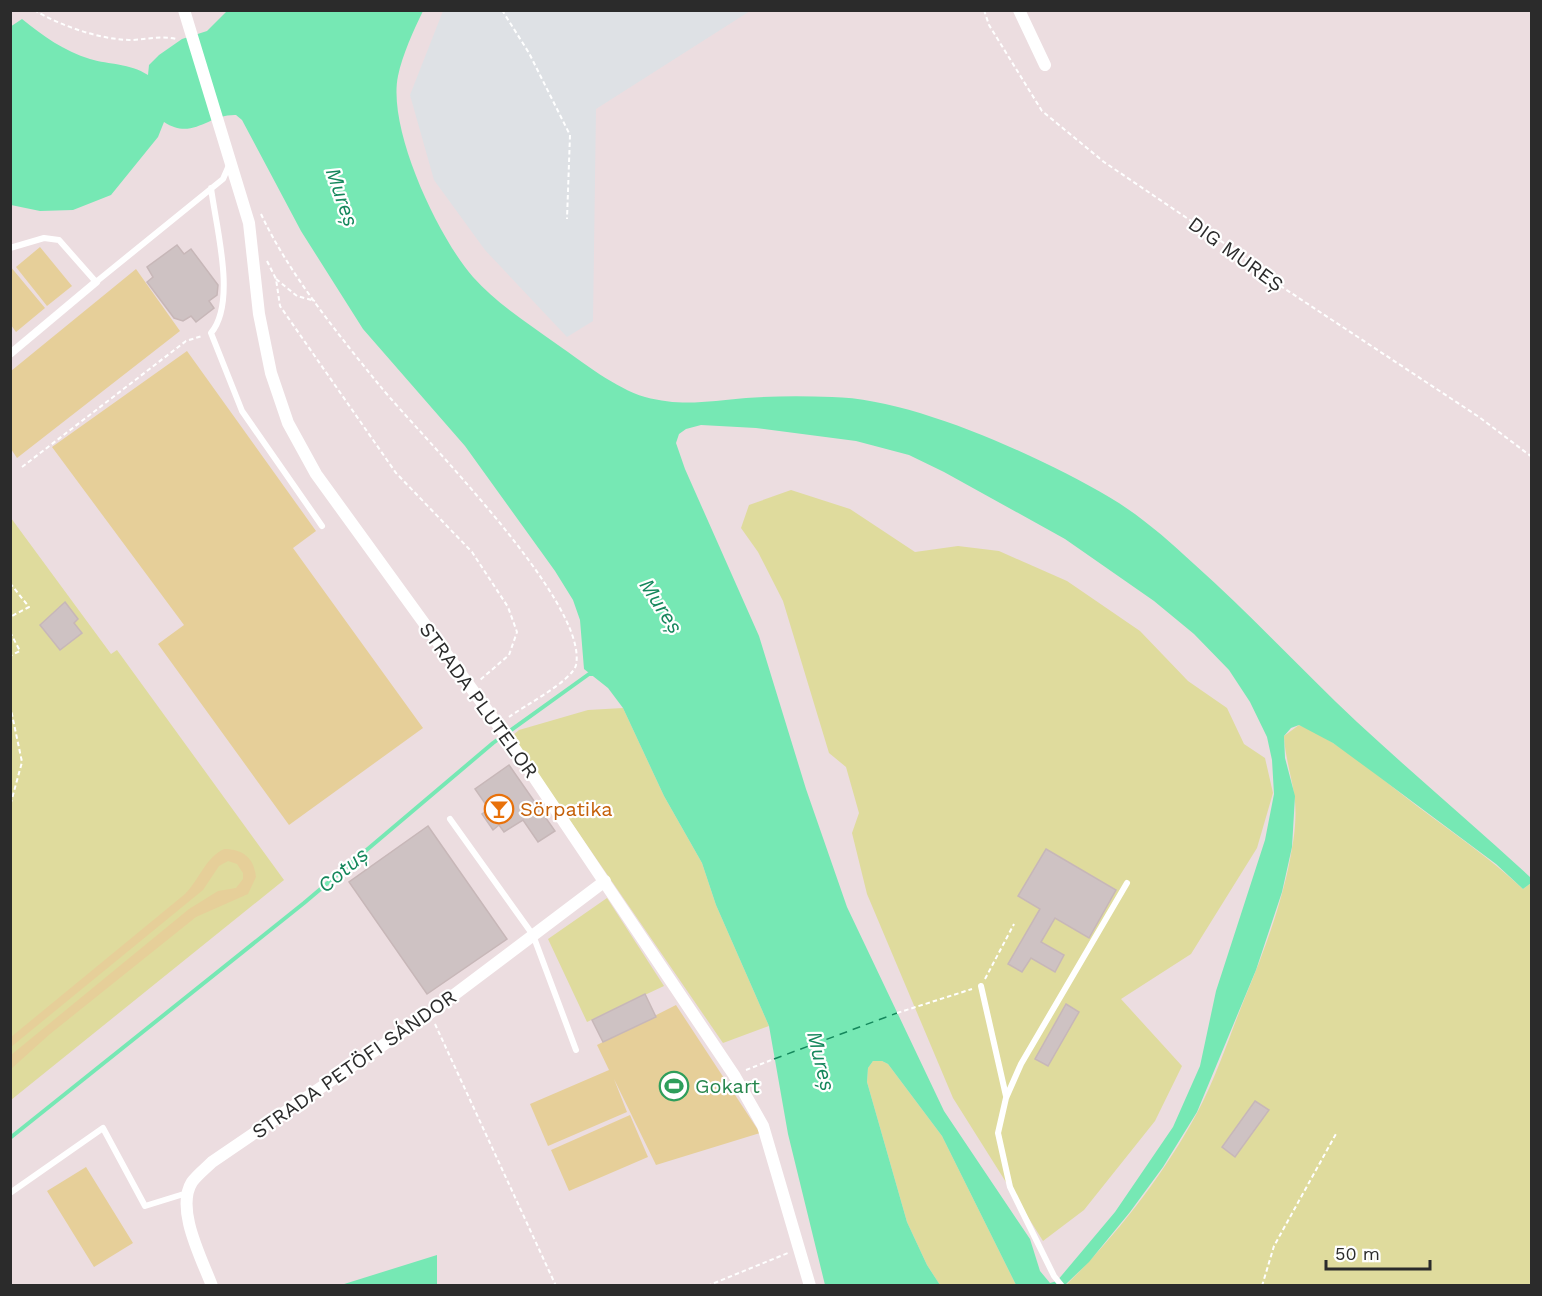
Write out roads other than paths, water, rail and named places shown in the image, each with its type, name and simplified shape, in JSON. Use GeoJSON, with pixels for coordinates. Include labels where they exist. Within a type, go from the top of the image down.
{"type":"FeatureCollection","features":[{"type":"Feature","properties":{"kind":"street","name":"STRADA PLUTELOR"},"geometry":{"type":"LineString","coordinates":[[184,10],[190,35],[232,160],[249,223],[259,314],[270,373],[288,423],[315,474],[511,743],[734,1075],[763,1126],[810,1286]]}},
{"type":"Feature","properties":{"kind":"street"},"geometry":{"type":"LineString","coordinates":[[1019,10],[1045,65]]}},
{"type":"Feature","properties":{"kind":"street"},"geometry":{"type":"LineString","coordinates":[[10,354],[96,282]]}},
{"type":"Feature","properties":{"kind":"street","name":"STRADA PETÖFI SÁNDOR"},"geometry":{"type":"LineString","coordinates":[[187,1193],[192,1181],[212,1162],[430,1012],[605,881]]}},
{"type":"Feature","properties":{"kind":"street"},"geometry":{"type":"LineString","coordinates":[[187,1193],[186,1205],[190,1227],[212,1286]]}},
{"type":"Feature","properties":{"kind":"lane"},"geometry":{"type":"LineString","coordinates":[[10,248],[44,238],[60,240],[96,282],[223,179],[232,160]]}},
{"type":"Feature","properties":{"kind":"lane"},"geometry":{"type":"LineString","coordinates":[[211,188],[224,285],[223,309],[218,325],[211,333],[242,411],[322,526]]}},
{"type":"Feature","properties":{"kind":"lane"},"geometry":{"type":"LineString","coordinates":[[450,819],[533,935],[576,1050]]}},
{"type":"Feature","properties":{"kind":"lane"},"geometry":{"type":"LineString","coordinates":[[1062,1286],[1054,1276],[1010,1186],[998,1133],[1006,1098],[1021,1064],[1127,883]]}},
{"type":"Feature","properties":{"kind":"lane"},"geometry":{"type":"LineString","coordinates":[[981,986],[1006,1098]]}},
{"type":"Feature","properties":{"kind":"lane"},"geometry":{"type":"LineString","coordinates":[[10,1193],[103,1128],[145,1206],[187,1193]]}},
{"type":"Feature","properties":{"kind":"water","name":"Mureș"},"geometry":{"type":"Polygon","coordinates":[[[227,11],[423,11],[405,51],[398,76],[397,98],[400,124],[418,181],[445,236],[473,277],[503,305],[600,374],[622,388],[645,397],[684,403],[767,397],[832,397],[899,407],[936,418],[1012,448],[1109,497],[1143,520],[1184,555],[1357,722],[1531,878],[1531,883],[1523,889],[1496,864],[1333,743],[1299,725],[1291,728],[1284,736],[1285,758],[1295,796],[1292,847],[1282,892],[1256,970],[1197,1112],[1163,1167],[1089,1262],[1065,1285],[1016,1285],[942,1136],[888,1064],[873,1061],[868,1068],[867,1082],[907,1222],[927,1265],[940,1285],[825,1285],[788,1134],[769,1026],[716,905],[702,863],[664,796],[623,708],[608,688],[584,669],[580,620],[573,600],[555,571],[465,446],[363,329],[301,231],[242,120],[236,115],[226,116],[184,129],[164,122],[158,137],[111,195],[73,210],[40,211],[11,205],[10,27],[22,19],[71,52],[90,59],[134,68],[148,75],[149,65],[159,55],[182,39],[207,31],[227,11]],[[701,425],[686,429],[679,434],[676,443],[685,469],[759,636],[806,789],[847,907],[944,1111],[1030,1239],[1040,1271],[1050,1283],[1057,1281],[1115,1212],[1173,1127],[1200,1066],[1216,991],[1265,840],[1274,794],[1272,760],[1267,737],[1250,702],[1229,670],[1194,634],[1154,601],[1065,539],[909,455],[856,441],[756,428],[701,425]]]}},
{"type":"Feature","properties":{"kind":"water"},"geometry":{"type":"Polygon","coordinates":[[[437,1255],[437,1285],[341,1285],[437,1255]]]}},
{"type":"Feature","properties":{"kind":"waterway","name":"Cotuș"},"geometry":{"type":"LineString","coordinates":[[10,1138],[304,903],[493,743],[589,674],[594,674]]}},
{"type":"Feature","properties":{"kind":"place","name":"Sörpatika"},"geometry":{"type":"Point","coordinates":[499,809]}},
{"type":"Feature","properties":{"kind":"place","name":"Gokart"},"geometry":{"type":"Point","coordinates":[674,1086]}}]}
